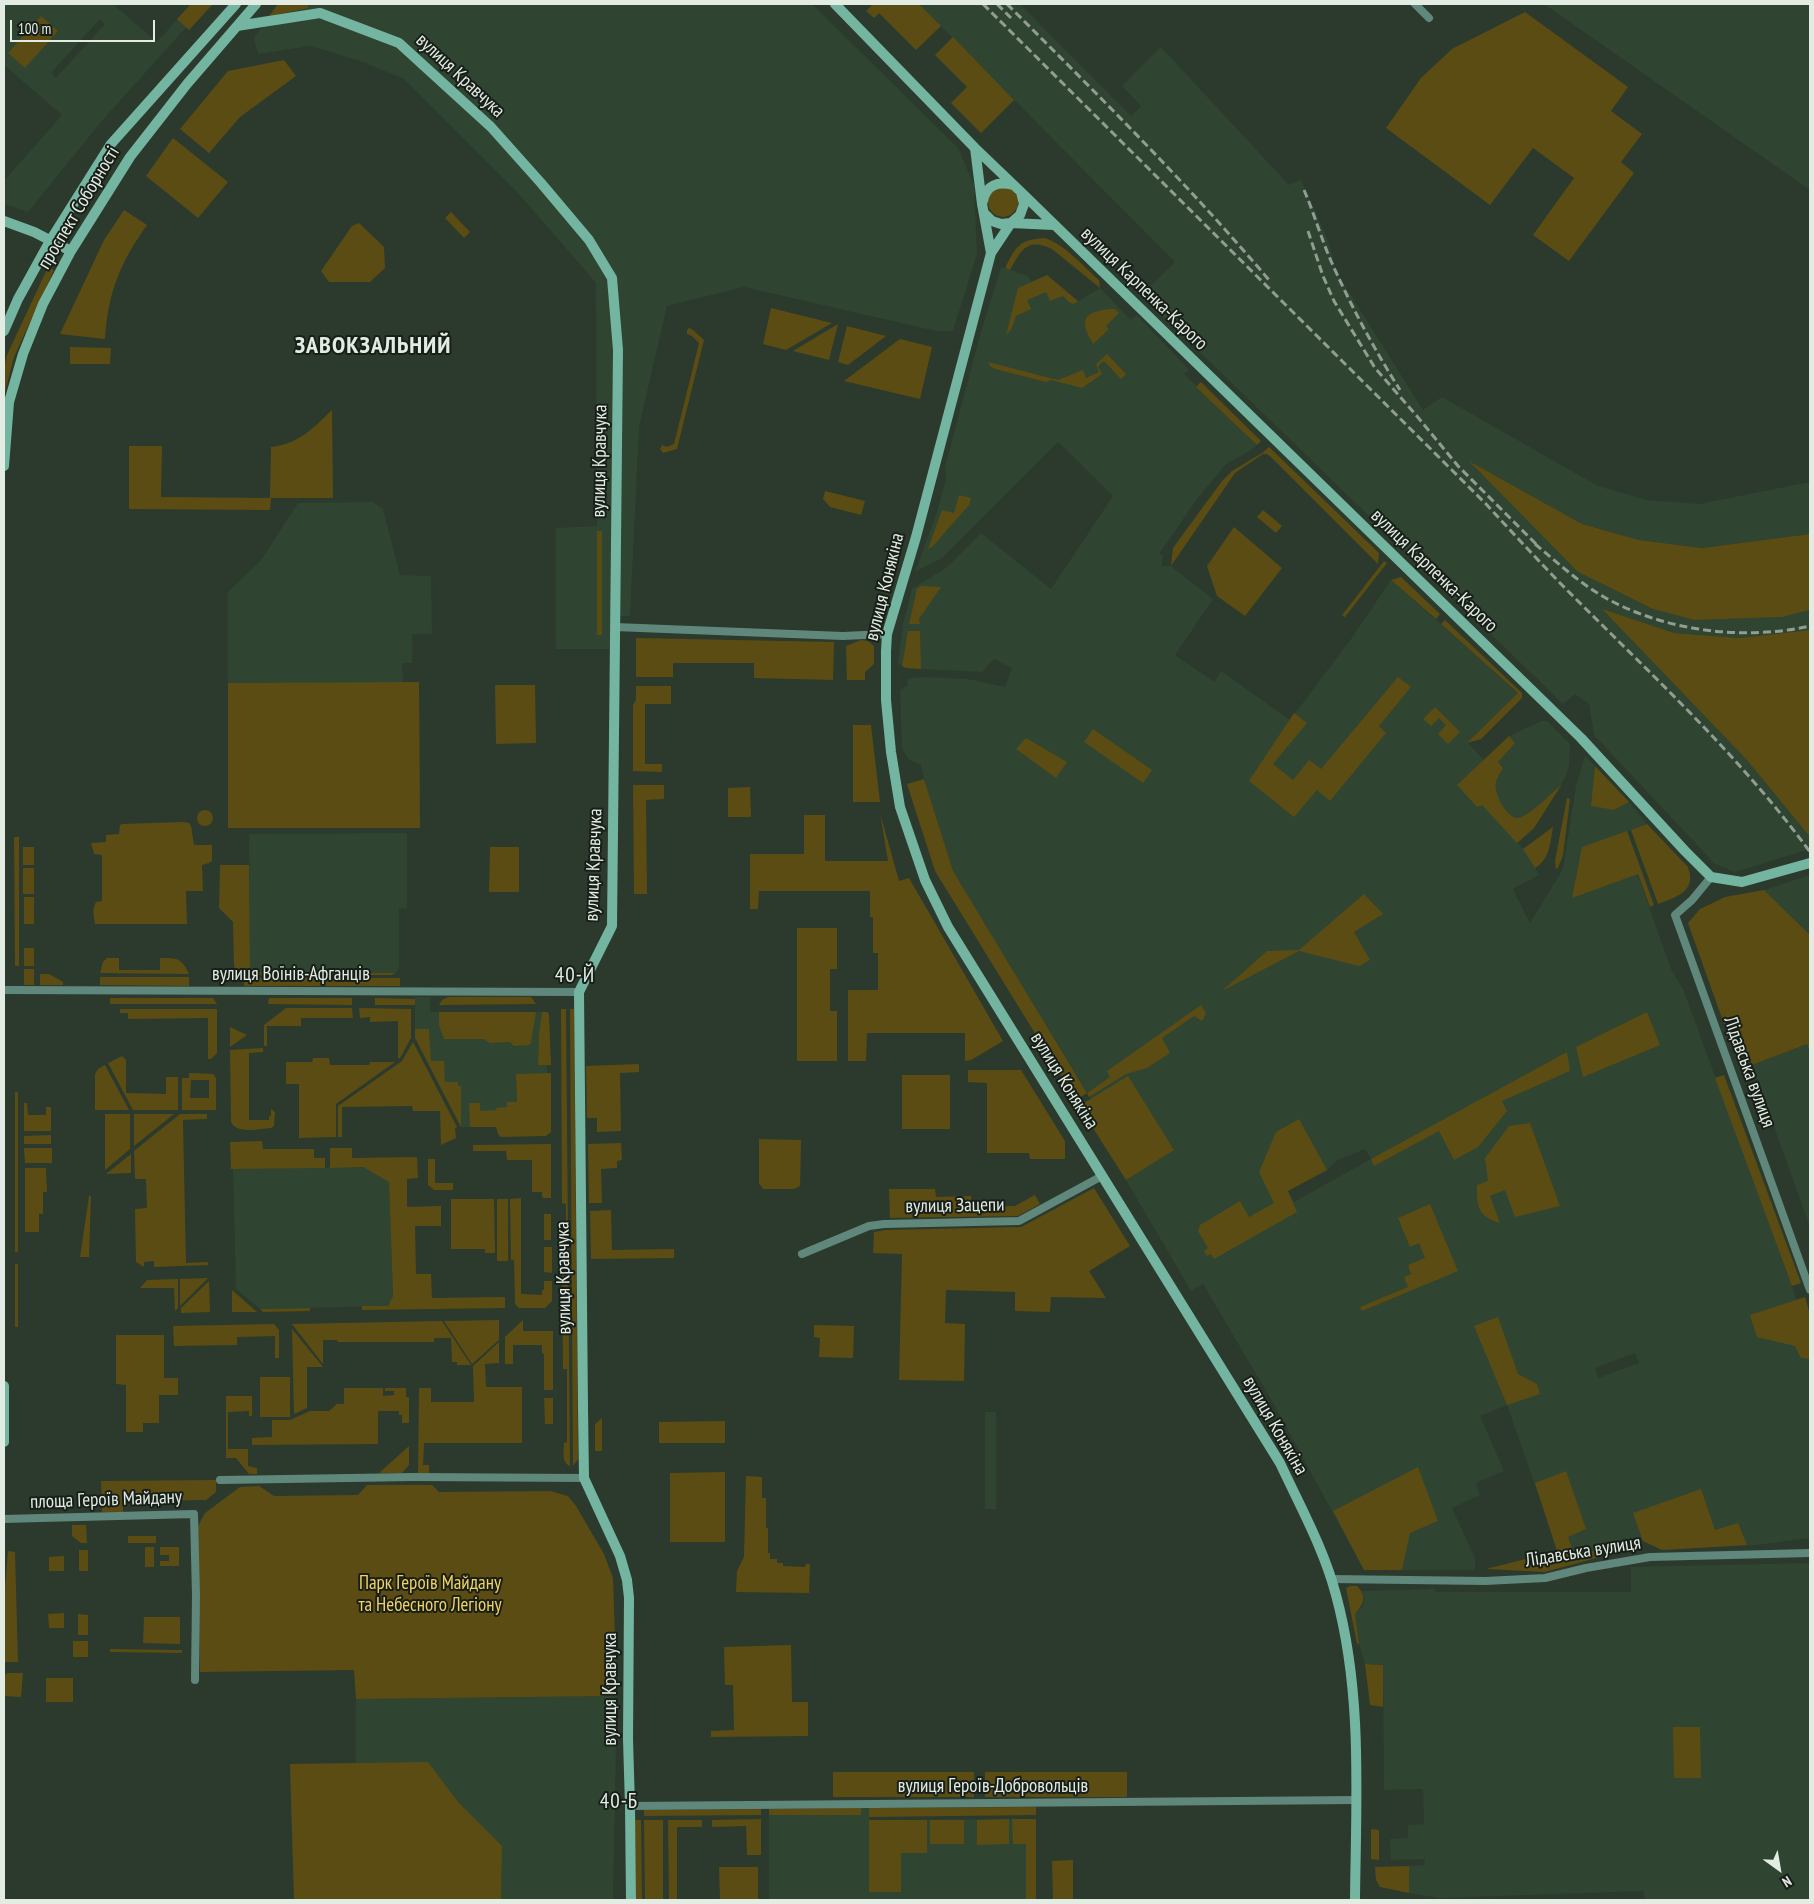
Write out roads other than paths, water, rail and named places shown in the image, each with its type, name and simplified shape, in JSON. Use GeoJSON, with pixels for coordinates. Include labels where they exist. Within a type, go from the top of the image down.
{"type":"FeatureCollection","features":[{"type":"Feature","properties":{"kind":"main road","name":"проспект Соборності"},"geometry":{"type":"LineString","coordinates":[[4,330],[18,299],[50,241],[111,144],[183,61],[236,4]]}},
{"type":"Feature","properties":{"kind":"main road","name":"проспект Соборності"},"geometry":{"type":"LineString","coordinates":[[4,466],[9,402],[23,354],[44,304],[71,251],[130,157],[196,73],[256,4]]}},
{"type":"Feature","properties":{"kind":"main road"},"geometry":{"type":"LineString","coordinates":[[237,26],[320,13],[313,4]]}},
{"type":"Feature","properties":{"kind":"main road"},"geometry":{"type":"LineString","coordinates":[[835,4],[975,148],[991,254]]}},
{"type":"Feature","properties":{"kind":"main road","name":"вулиця Кравчука"},"geometry":{"type":"LineString","coordinates":[[320,13],[398,43],[491,127],[589,240],[612,278],[618,350],[612,926],[579,992],[584,1478],[620,1556],[627,1580],[629,1598],[628,1739],[631,1900]]}},
{"type":"Feature","properties":{"kind":"main road"},"geometry":{"type":"LineString","coordinates":[[183,61],[196,73]]}},
{"type":"Feature","properties":{"kind":"main road"},"geometry":{"type":"LineString","coordinates":[[174,72],[187,84]]}},
{"type":"Feature","properties":{"kind":"main road","name":"вулиця Карпенка-Карого"},"geometry":{"type":"LineString","coordinates":[[975,148],[1581,738],[1685,851],[1711,876]]}},
{"type":"Feature","properties":{"kind":"main road"},"geometry":{"type":"LineString","coordinates":[[991,254],[1011,222],[1020,215],[1024,204],[1017,188],[1002,182],[992,185],[984,194],[983,209],[992,221],[1001,224],[1011,222],[1054,225]]}},
{"type":"Feature","properties":{"kind":"main road"},"geometry":{"type":"LineString","coordinates":[[4,221],[71,251]]}},
{"type":"Feature","properties":{"kind":"main road","name":"вулиця Конякіна"},"geometry":{"type":"LineString","coordinates":[[991,254],[916,537],[887,634],[886,700],[891,752],[900,807],[925,880],[948,927],[1280,1463],[1311,1528],[1337,1596],[1350,1665],[1356,1741],[1355,1900]]}},
{"type":"Feature","properties":{"kind":"main road"},"geometry":{"type":"LineString","coordinates":[[1711,876],[1742,882],[1810,864]]}},
{"type":"Feature","properties":{"kind":"main road"},"geometry":{"type":"LineString","coordinates":[[4,1386],[4,1442]]}},
{"type":"Feature","properties":{"kind":"street"},"geometry":{"type":"LineString","coordinates":[[1415,4],[1429,18]]}},
{"type":"Feature","properties":{"kind":"street"},"geometry":{"type":"LineString","coordinates":[[615,627],[843,636],[887,634]]}},
{"type":"Feature","properties":{"kind":"street","name":"Лідавська вулиця"},"geometry":{"type":"LineString","coordinates":[[1711,876],[1692,900],[1675,915],[1810,1290]]}},
{"type":"Feature","properties":{"kind":"street","name":"вулиця Воїнів-Афганців"},"geometry":{"type":"LineString","coordinates":[[4,990],[579,992]]}},
{"type":"Feature","properties":{"kind":"street","name":"вулиця Зацепи"},"geometry":{"type":"LineString","coordinates":[[802,1254],[869,1226],[884,1224],[1020,1221],[1102,1176]]}},
{"type":"Feature","properties":{"kind":"street"},"geometry":{"type":"LineString","coordinates":[[220,1480],[413,1477],[584,1478]]}},
{"type":"Feature","properties":{"kind":"street","name":"площа Героїв Майдану"},"geometry":{"type":"LineString","coordinates":[[4,1519],[194,1514],[196,1596],[195,1680]]}},
{"type":"Feature","properties":{"kind":"street","name":"Лідавська вулиця"},"geometry":{"type":"LineString","coordinates":[[1331,1579],[1485,1581],[1546,1578],[1586,1568],[1650,1557],[1810,1553]]}},
{"type":"Feature","properties":{"kind":"street","name":"вулиця Героїв-Добровольців"},"geometry":{"type":"LineString","coordinates":[[630,1806],[1356,1800]]}},
{"type":"Feature","properties":{"kind":"railway"},"geometry":{"type":"LineString","coordinates":[[983,4],[1486,504],[1559,582],[1690,712],[1752,780],[1810,852]]}},
{"type":"Feature","properties":{"kind":"railway"},"geometry":{"type":"LineString","coordinates":[[997,4],[1011,18]]}},
{"type":"Feature","properties":{"kind":"railway"},"geometry":{"type":"LineString","coordinates":[[1007,4],[1174,174],[1269,280]]}},
{"type":"Feature","properties":{"kind":"railway"},"geometry":{"type":"LineString","coordinates":[[1304,190],[1327,252],[1347,294],[1372,343],[1400,390]]}},
{"type":"Feature","properties":{"kind":"railway"},"geometry":{"type":"LineString","coordinates":[[1308,231],[1323,276],[1334,301],[1375,368],[1458,466],[1539,547]]}},
{"type":"Feature","properties":{"kind":"railway"},"geometry":{"type":"LineString","coordinates":[[1535,544],[1594,591],[1627,609],[1652,618],[1704,630],[1731,632],[1758,633],[1810,626]]}},
{"type":"Feature","properties":{"kind":"district","name":"ЗАВОКЗАЛЬНИЙ"},"geometry":{"type":"Point","coordinates":[373,346]}},
{"type":"Feature","properties":{"kind":"district","name":"40-Й"},"geometry":{"type":"Point","coordinates":[575,976]}},
{"type":"Feature","properties":{"kind":"district","name":"40-Б"},"geometry":{"type":"Point","coordinates":[619,1802]}},
{"type":"Feature","properties":{"kind":"park label","name":"Парк Героїв Майдану та Небесного Легіону"},"geometry":{"type":"Point","coordinates":[430,1595]}}]}
